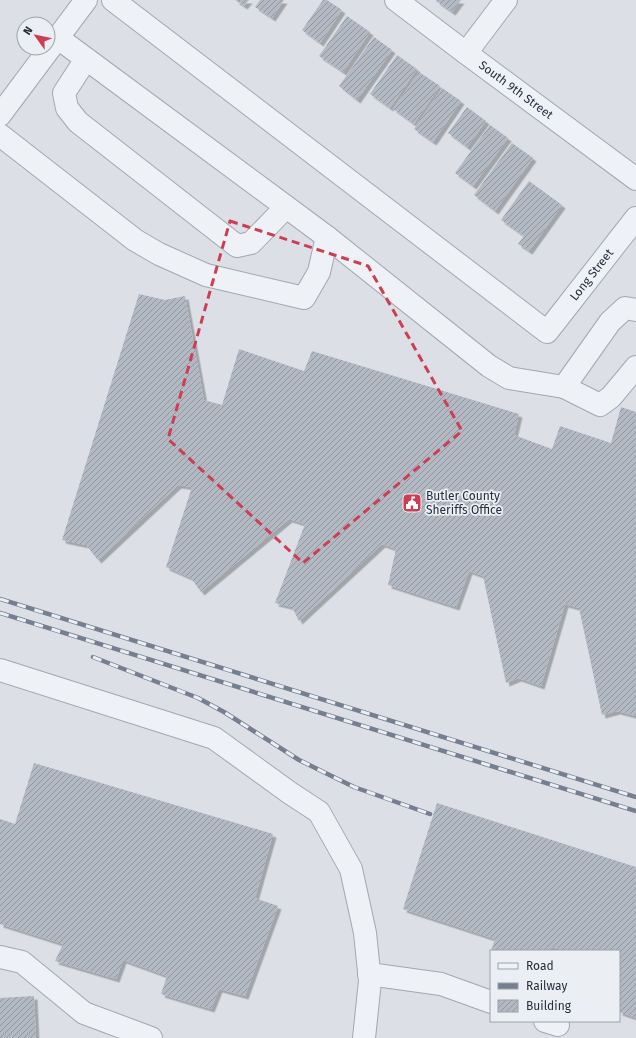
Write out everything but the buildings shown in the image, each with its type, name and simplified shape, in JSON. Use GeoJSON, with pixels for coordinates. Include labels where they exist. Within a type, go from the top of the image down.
{"type":"FeatureCollection","features":[{"type":"Feature","properties":{"kind":"street"},"geometry":{"type":"LineString","coordinates":[[0,115],[86,0]]}},
{"type":"Feature","properties":{"kind":"street","name":"Long Street"},"geometry":{"type":"LineString","coordinates":[[113,0],[547,332],[636,218]]}},
{"type":"Feature","properties":{"kind":"street","name":"South 9th Street"},"geometry":{"type":"LineString","coordinates":[[396,0],[636,179]]}},
{"type":"Feature","properties":{"kind":"street"},"geometry":{"type":"LineString","coordinates":[[466,53],[506,0]]}},
{"type":"Feature","properties":{"kind":"street"},"geometry":{"type":"LineString","coordinates":[[58,38],[327,237],[489,366],[509,378],[564,388],[600,405],[611,397],[636,367]]}},
{"type":"Feature","properties":{"kind":"street"},"geometry":{"type":"LineString","coordinates":[[86,59],[64,92],[67,108],[78,122],[237,246],[251,243],[286,207]]}},
{"type":"Feature","properties":{"kind":"street"},"geometry":{"type":"LineString","coordinates":[[0,135],[135,240],[159,254],[206,275],[304,298],[319,272],[327,237]]}},
{"type":"Feature","properties":{"kind":"street"},"geometry":{"type":"LineString","coordinates":[[564,388],[610,322],[625,308],[636,310]]}},
{"type":"Feature","properties":{"kind":"street"},"geometry":{"type":"LineString","coordinates":[[0,670],[214,738],[319,812],[351,869],[365,933],[370,981],[364,1038]]}},
{"type":"Feature","properties":{"kind":"street"},"geometry":{"type":"LineString","coordinates":[[0,957],[22,962],[84,1013],[151,1038]]}},
{"type":"Feature","properties":{"kind":"street"},"geometry":{"type":"LineString","coordinates":[[369,974],[441,984],[490,1002]]}},
{"type":"Feature","properties":{"kind":"highlighted area"},"geometry":{"type":"Polygon","coordinates":[[[230,221],[368,266],[462,431],[303,563],[168,439],[230,221]]]}},
{"type":"Feature","properties":{"kind":"railway"},"geometry":{"type":"LineString","coordinates":[[0,599],[636,797]]}},
{"type":"Feature","properties":{"kind":"railway"},"geometry":{"type":"LineString","coordinates":[[0,613],[636,811]]}},
{"type":"Feature","properties":{"kind":"railway"},"geometry":{"type":"LineString","coordinates":[[93,657],[198,698],[224,712],[299,760],[354,787],[430,814]]}},
{"type":"Feature","properties":{"kind":"place","name":"Butler County Sheriffs Office"},"geometry":{"type":"Point","coordinates":[412,503]}}]}
